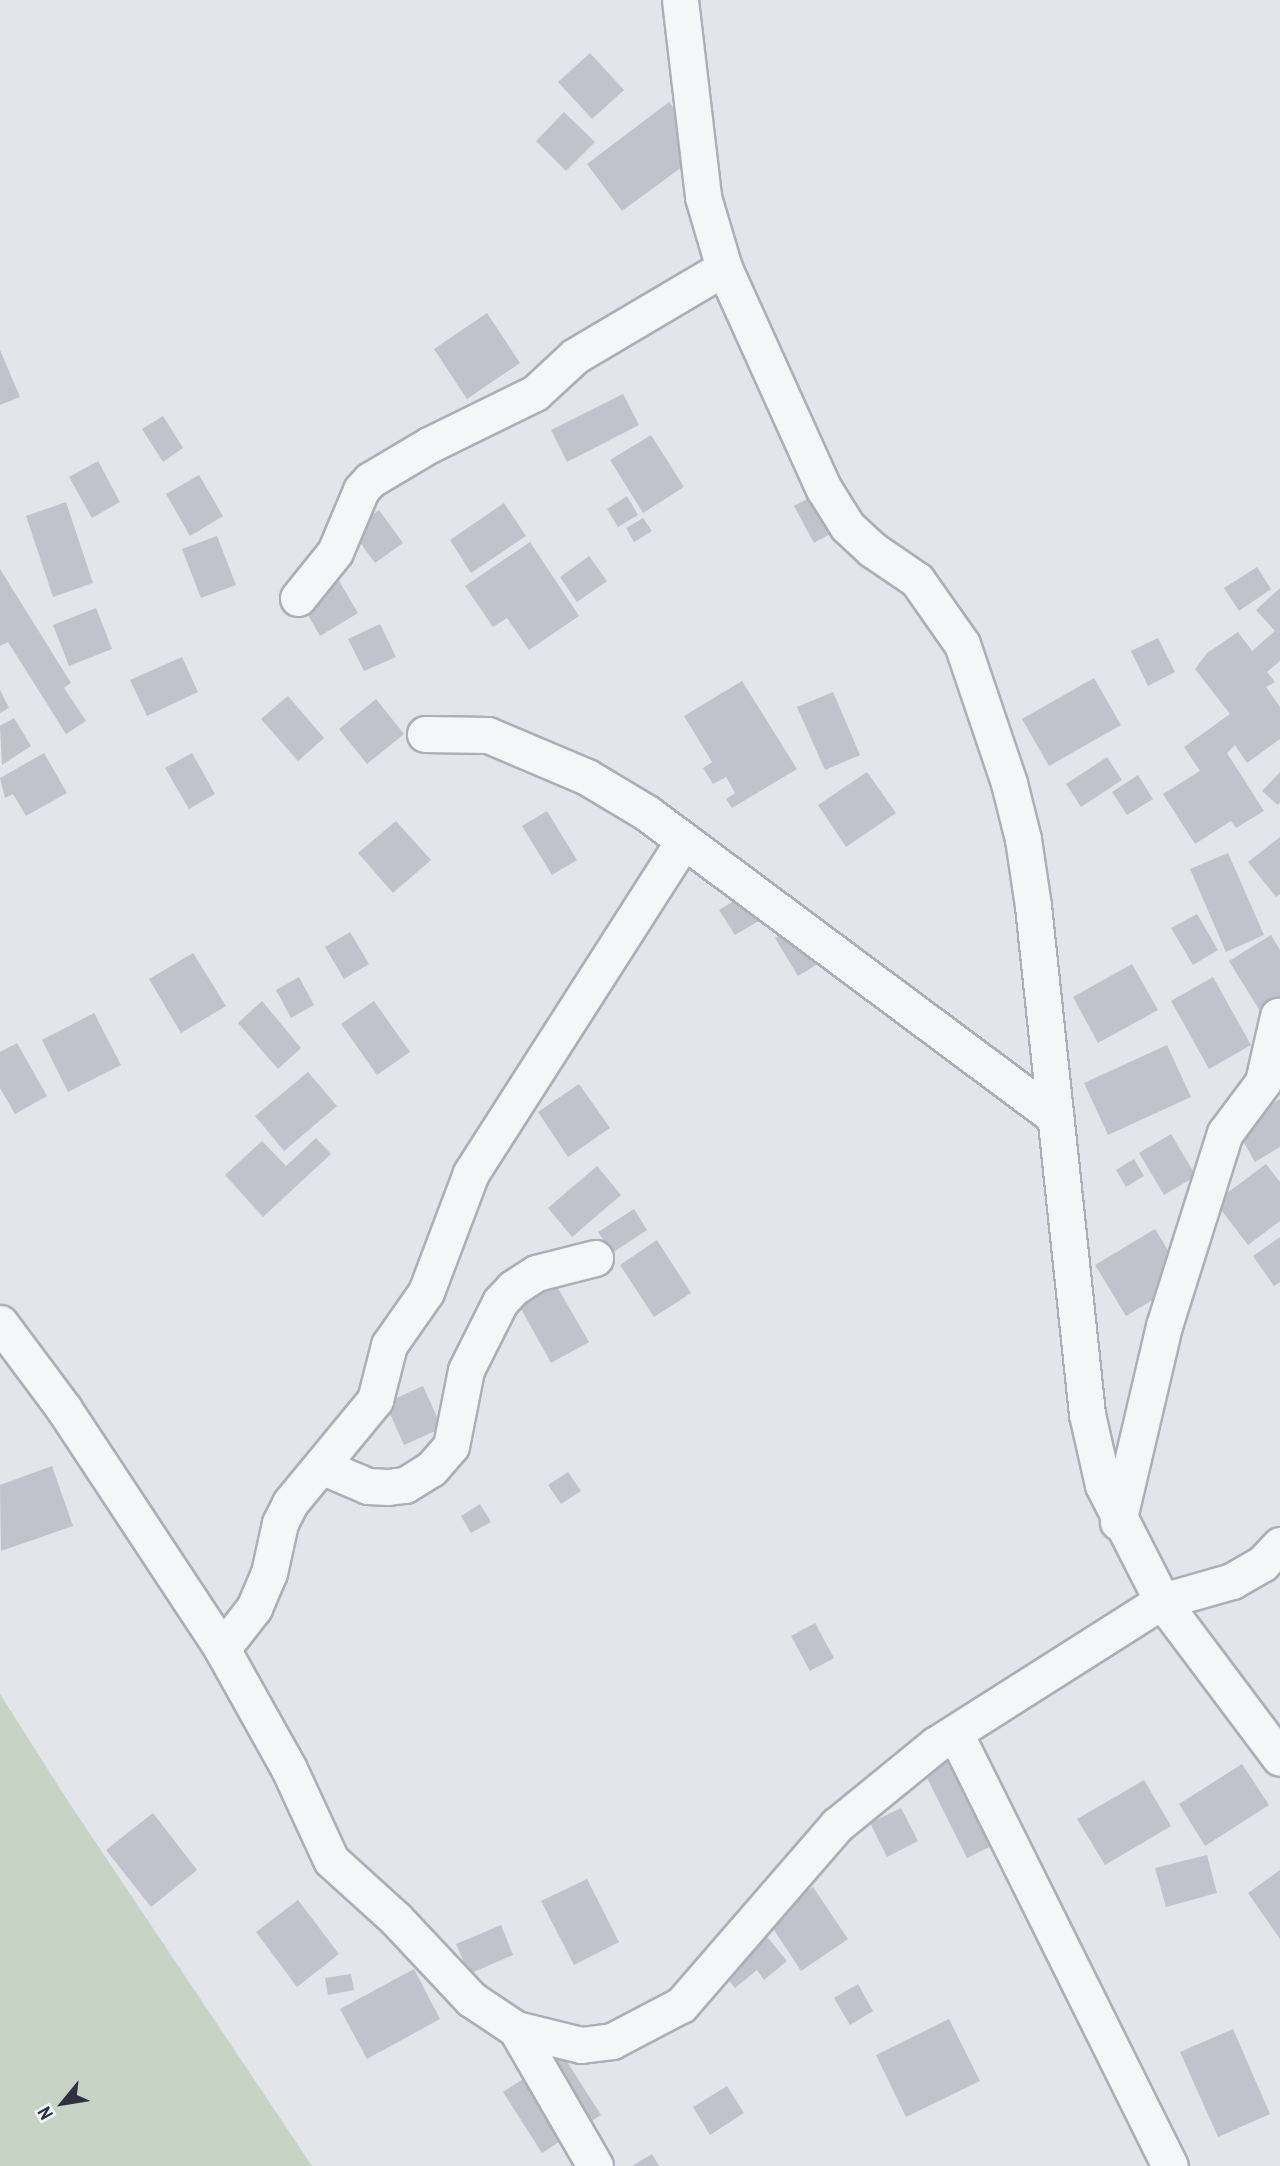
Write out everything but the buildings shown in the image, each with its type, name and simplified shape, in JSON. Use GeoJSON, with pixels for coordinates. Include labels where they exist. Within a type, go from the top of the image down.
{"type":"FeatureCollection","features":[{"type":"Feature","properties":{"kind":"street"},"geometry":{"type":"LineString","coordinates":[[680,0],[704,197],[724,268],[803,449],[830,498],[848,526],[873,551],[917,580],[962,645],[1023,839],[1087,1414],[1103,1485],[1118,1522],[1162,1601],[1280,1758]]}},
{"type":"Feature","properties":{"kind":"street"},"geometry":{"type":"LineString","coordinates":[[298,598],[335,552],[361,490],[370,480],[429,445],[536,393],[575,356],[724,268]]}},
{"type":"Feature","properties":{"kind":"street"},"geometry":{"type":"LineString","coordinates":[[425,734],[488,735],[537,752],[587,776],[683,841],[1055,1117]]}},
{"type":"Feature","properties":{"kind":"street"},"geometry":{"type":"LineString","coordinates":[[222,1649],[254,1608],[268,1573],[280,1523],[290,1503],[323,1467],[375,1400],[389,1345],[426,1292],[471,1173],[683,841]]}},
{"type":"Feature","properties":{"kind":"street"},"geometry":{"type":"LineString","coordinates":[[1118,1522],[1168,1313],[1225,1133],[1263,1082],[1278,1016]]}},
{"type":"Feature","properties":{"kind":"street"},"geometry":{"type":"LineString","coordinates":[[323,1467],[368,1486],[388,1487],[405,1485],[431,1469],[451,1446],[466,1370],[500,1302],[536,1273],[595,1258]]}},
{"type":"Feature","properties":{"kind":"street"},"geometry":{"type":"LineString","coordinates":[[0,1323],[64,1409],[222,1649],[289,1769],[331,1860],[396,1919],[471,1999],[516,2029],[581,2045],[612,2042],[681,2005],[837,1825],[955,1733],[1162,1601],[1232,1581],[1262,1564],[1280,1545]]}},
{"type":"Feature","properties":{"kind":"street"},"geometry":{"type":"LineString","coordinates":[[955,1733],[1170,2166]]}},
{"type":"Feature","properties":{"kind":"street"},"geometry":{"type":"LineString","coordinates":[[516,2029],[594,2166]]}},
{"type":"Feature","properties":{"kind":"green space"},"geometry":{"type":"Polygon","coordinates":[[[0,1694],[66,1798],[312,2166],[0,2166],[0,1694]]]}}]}
